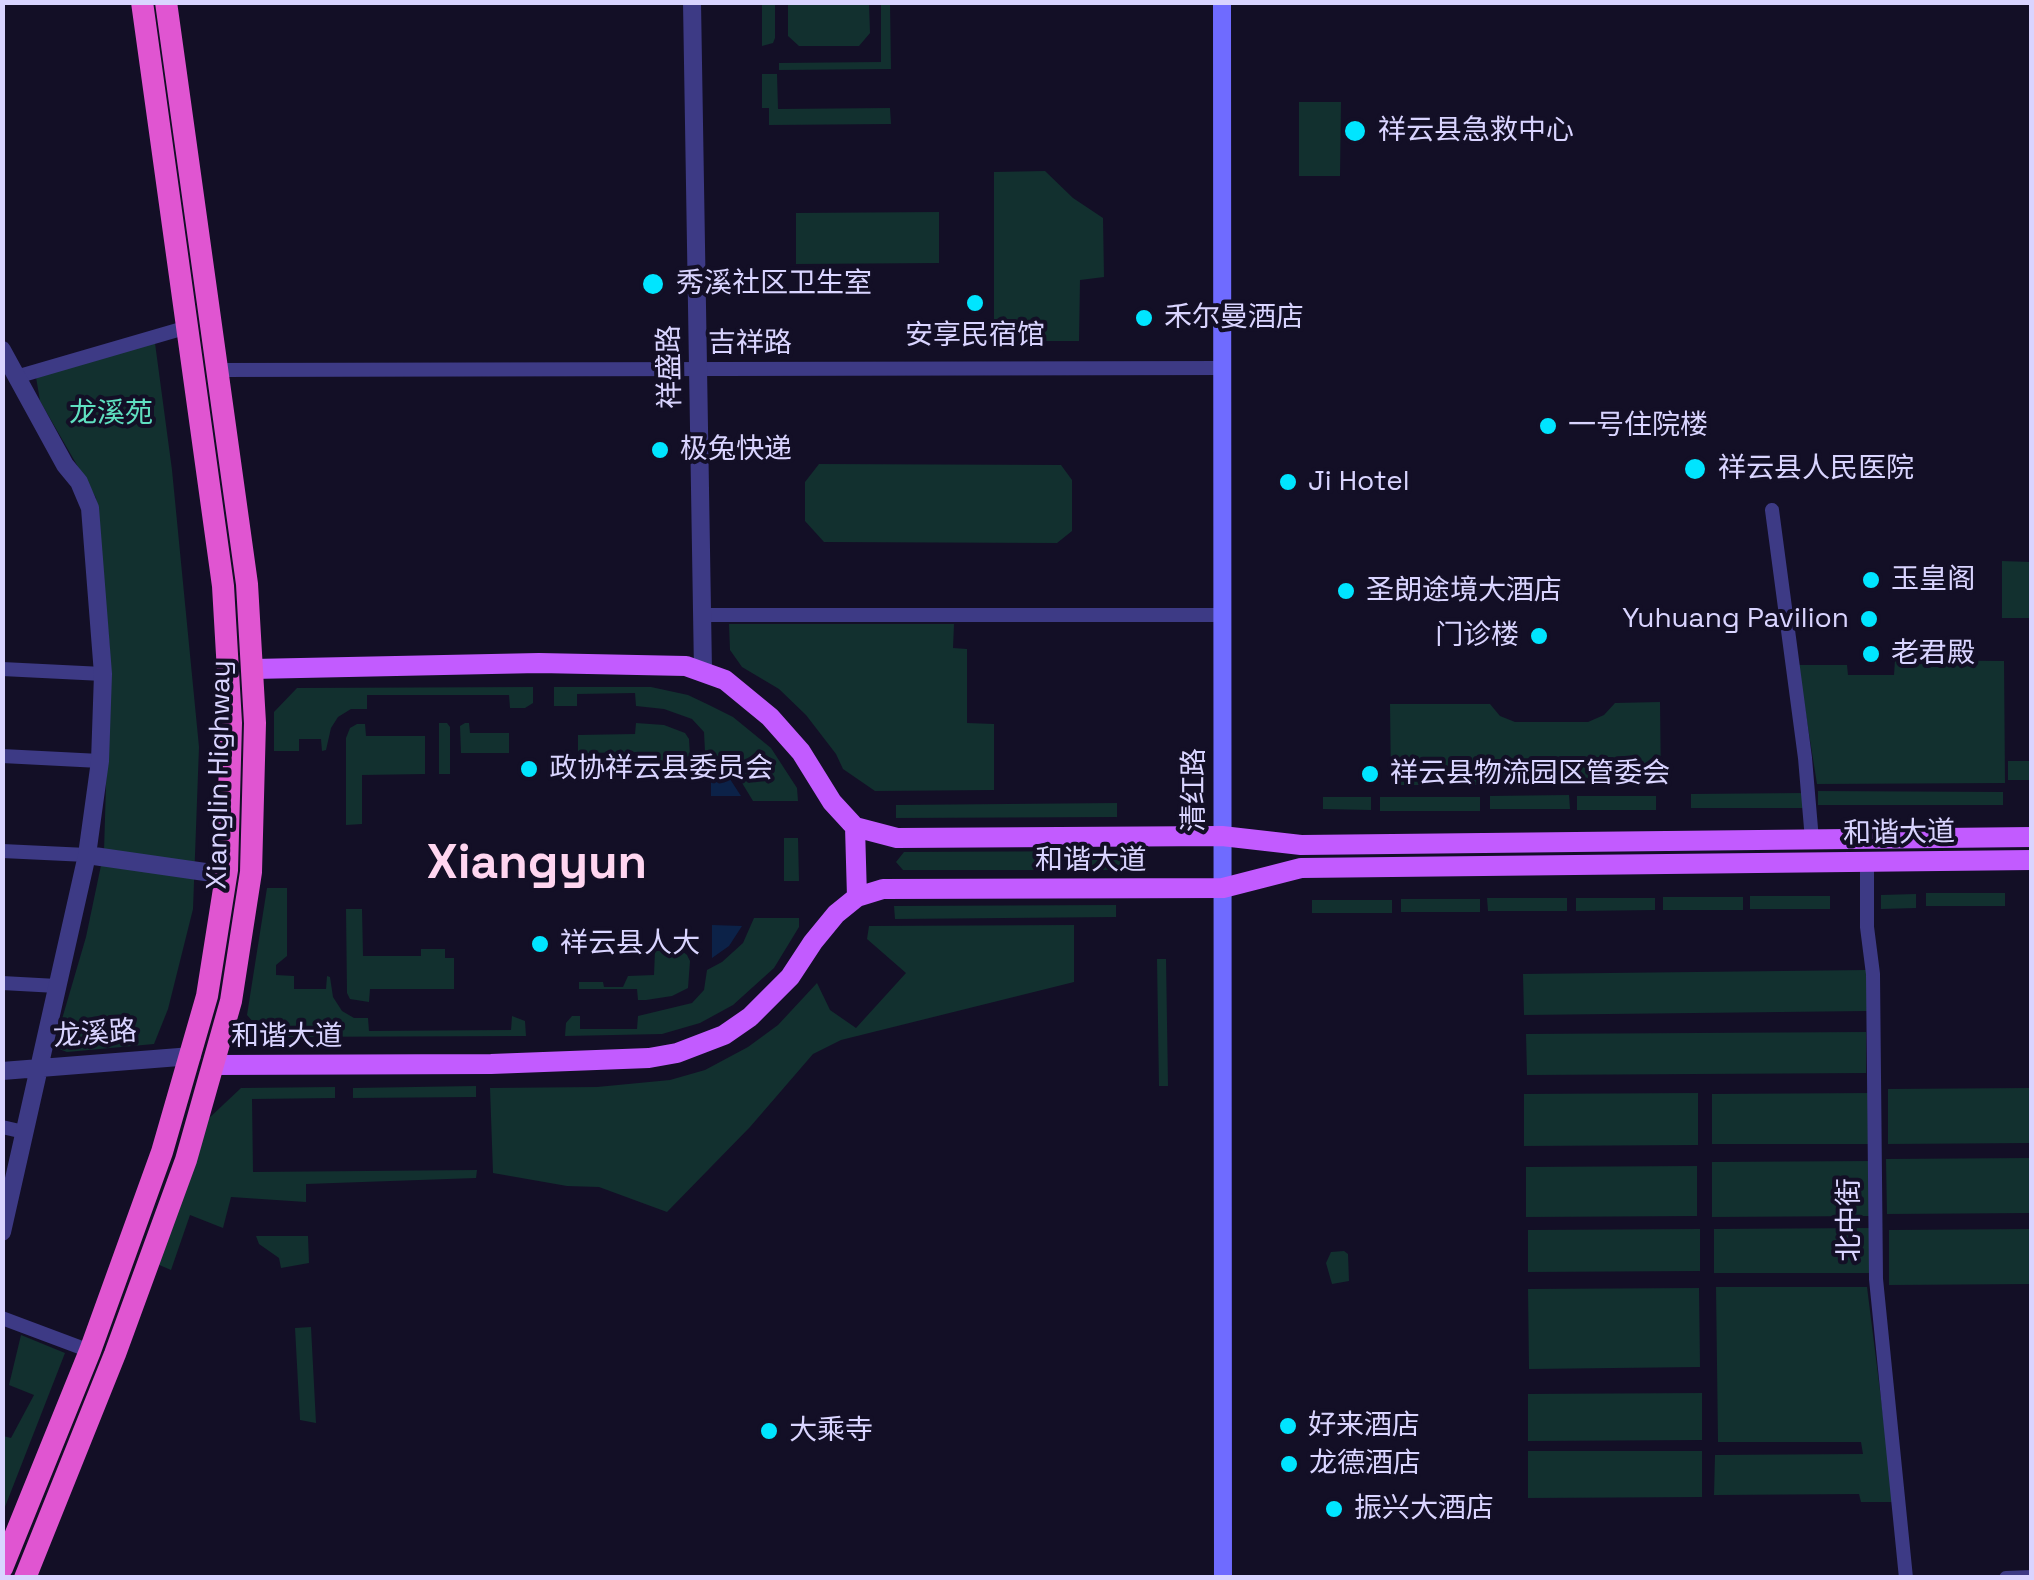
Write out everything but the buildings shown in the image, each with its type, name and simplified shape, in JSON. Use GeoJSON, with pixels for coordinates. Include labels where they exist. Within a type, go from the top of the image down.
{"type":"FeatureCollection","features":[{"type":"Feature","properties":{"kind":"highway","name":"Xianglin Highway"},"geometry":{"type":"LineString","coordinates":[[2,1568],[142,1210],[192,1056],[213,967],[226,875],[232,774],[228,643],[142,2]]}},
{"type":"Feature","properties":{"kind":"highway","name":"Xianglin Highway"},"geometry":{"type":"LineString","coordinates":[[25,1578],[186,1160],[215,1065],[240,956],[251,872],[256,774],[254,669],[243,548],[166,2]]}},
{"type":"Feature","properties":{"kind":"highway"},"geometry":{"type":"LineString","coordinates":[[194,372],[218,370]]}},
{"type":"Feature","properties":{"kind":"highway"},"geometry":{"type":"LineString","coordinates":[[192,1056],[215,1065]]}},
{"type":"Feature","properties":{"kind":"main road","name":"清红路"},"geometry":{"type":"LineString","coordinates":[[1222,2],[1223,1578]]}},
{"type":"Feature","properties":{"kind":"main road"},"geometry":{"type":"LineString","coordinates":[[254,669],[656,663],[703,671],[724,680],[782,729],[832,802],[855,827],[857,897]]}},
{"type":"Feature","properties":{"kind":"main road","name":"和谐大道"},"geometry":{"type":"LineString","coordinates":[[855,827],[896,838],[1222,836],[1301,845],[2032,837]]}},
{"type":"Feature","properties":{"kind":"main road","name":"和谐大道"},"geometry":{"type":"LineString","coordinates":[[215,1065],[491,1064],[649,1058],[677,1053],[724,1035],[762,1006],[790,977],[826,925],[857,897],[883,889],[1223,888],[1301,868],[2032,860]]}},
{"type":"Feature","properties":{"kind":"street","name":"祥盛路"},"geometry":{"type":"LineString","coordinates":[[692,2],[703,671]]}},
{"type":"Feature","properties":{"kind":"street"},"geometry":{"type":"LineString","coordinates":[[16,377],[188,327]]}},
{"type":"Feature","properties":{"kind":"street"},"geometry":{"type":"LineString","coordinates":[[2,350],[65,465],[79,482],[90,508],[103,674],[100,761],[87,855],[2,1232]]}},
{"type":"Feature","properties":{"kind":"street","name":"吉祥路"},"geometry":{"type":"LineString","coordinates":[[218,370],[1222,368]]}},
{"type":"Feature","properties":{"kind":"street"},"geometry":{"type":"LineString","coordinates":[[1772,510],[1812,840]]}},
{"type":"Feature","properties":{"kind":"street"},"geometry":{"type":"LineString","coordinates":[[702,615],[1222,615]]}},
{"type":"Feature","properties":{"kind":"street"},"geometry":{"type":"LineString","coordinates":[[2,669],[103,674]]}},
{"type":"Feature","properties":{"kind":"street"},"geometry":{"type":"LineString","coordinates":[[2,756],[100,761]]}},
{"type":"Feature","properties":{"kind":"street"},"geometry":{"type":"LineString","coordinates":[[2,851],[87,855],[226,875]]}},
{"type":"Feature","properties":{"kind":"street","name":"北中街"},"geometry":{"type":"LineString","coordinates":[[1867,862],[1873,974],[1876,1279],[1906,1578]]}},
{"type":"Feature","properties":{"kind":"street"},"geometry":{"type":"LineString","coordinates":[[2,983],[57,986]]}},
{"type":"Feature","properties":{"kind":"street","name":"龙溪路"},"geometry":{"type":"LineString","coordinates":[[2,1071],[192,1056]]}},
{"type":"Feature","properties":{"kind":"street"},"geometry":{"type":"LineString","coordinates":[[2,1128],[24,1132]]}},
{"type":"Feature","properties":{"kind":"street"},"geometry":{"type":"LineString","coordinates":[[2,1318],[90,1350]]}},
{"type":"Feature","properties":{"kind":"street"},"geometry":{"type":"LineString","coordinates":[[2006,1578],[2032,1577]]}},
{"type":"Feature","properties":{"kind":"green space"},"geometry":{"type":"Polygon","coordinates":[[[762,3],[775,3],[775,38],[773,43],[762,46],[762,3]]]}},
{"type":"Feature","properties":{"kind":"green space"},"geometry":{"type":"Polygon","coordinates":[[[788,3],[869,3],[870,33],[859,46],[799,46],[788,36],[788,3]]]}},
{"type":"Feature","properties":{"kind":"green space"},"geometry":{"type":"Polygon","coordinates":[[[881,3],[890,3],[891,69],[779,70],[779,63],[881,62],[881,3]]]}},
{"type":"Feature","properties":{"kind":"green space"},"geometry":{"type":"Polygon","coordinates":[[[762,74],[777,74],[778,109],[890,108],[891,124],[769,125],[769,108],[762,108],[762,74]]]}},
{"type":"Feature","properties":{"kind":"green space"},"geometry":{"type":"Polygon","coordinates":[[[1299,102],[1341,102],[1340,176],[1299,176],[1299,102]]]}},
{"type":"Feature","properties":{"kind":"green space"},"geometry":{"type":"Polygon","coordinates":[[[1045,171],[1073,198],[1103,218],[1104,277],[1080,280],[1079,341],[951,341],[952,324],[994,323],[994,172],[1045,171]]]}},
{"type":"Feature","properties":{"kind":"green space"},"geometry":{"type":"Polygon","coordinates":[[[939,212],[939,263],[796,264],[796,213],[939,212]]]}},
{"type":"Feature","properties":{"kind":"green space","name":"龙溪苑"},"geometry":{"type":"Polygon","coordinates":[[[155,343],[172,470],[199,747],[193,909],[168,1009],[154,1044],[67,1052],[55,1043],[86,937],[104,851],[110,652],[96,498],[40,401],[36,377],[155,343]]]}},
{"type":"Feature","properties":{"kind":"green space"},"geometry":{"type":"Polygon","coordinates":[[[819,464],[1061,465],[1072,480],[1072,531],[1057,543],[824,542],[805,521],[805,482],[819,464]]]}},
{"type":"Feature","properties":{"kind":"green space"},"geometry":{"type":"Polygon","coordinates":[[[2002,561],[2031,562],[2031,618],[2002,618],[2002,561]]]}},
{"type":"Feature","properties":{"kind":"green space"},"geometry":{"type":"Polygon","coordinates":[[[729,624],[954,624],[953,648],[967,649],[967,723],[994,724],[994,790],[875,791],[843,769],[806,715],[779,689],[742,667],[730,650],[729,624]]]}},
{"type":"Feature","properties":{"kind":"green space"},"geometry":{"type":"Polygon","coordinates":[[[1895,660],[2004,661],[2005,783],[1817,784],[1798,665],[1847,665],[1848,675],[1894,675],[1895,660]]]}},
{"type":"Feature","properties":{"kind":"green space"},"geometry":{"type":"Polygon","coordinates":[[[533,687],[533,703],[525,708],[510,708],[509,695],[367,695],[367,709],[351,709],[338,717],[326,750],[322,751],[321,739],[299,739],[299,751],[274,751],[274,712],[297,688],[533,687]]]}},
{"type":"Feature","properties":{"kind":"green space"},"geometry":{"type":"Polygon","coordinates":[[[554,687],[651,687],[688,695],[733,717],[771,748],[797,788],[798,801],[753,801],[733,768],[705,752],[704,732],[692,719],[664,709],[636,706],[635,693],[577,694],[577,706],[554,706],[554,687]]]}},
{"type":"Feature","properties":{"kind":"green space"},"geometry":{"type":"Polygon","coordinates":[[[1660,702],[1661,785],[1391,785],[1390,704],[1490,704],[1500,716],[1515,722],[1588,722],[1604,715],[1615,703],[1660,702]]]}},
{"type":"Feature","properties":{"kind":"green space"},"geometry":{"type":"Polygon","coordinates":[[[439,723],[450,727],[450,774],[439,774],[439,723]]]}},
{"type":"Feature","properties":{"kind":"green space"},"geometry":{"type":"Polygon","coordinates":[[[469,723],[470,733],[509,733],[509,753],[461,753],[460,726],[469,723]]]}},
{"type":"Feature","properties":{"kind":"green space"},"geometry":{"type":"Polygon","coordinates":[[[636,723],[664,725],[685,733],[690,756],[683,768],[676,772],[654,772],[653,752],[578,753],[578,735],[635,734],[636,723]]]}},
{"type":"Feature","properties":{"kind":"green space"},"geometry":{"type":"Polygon","coordinates":[[[365,724],[366,736],[425,736],[425,774],[362,775],[362,824],[346,825],[346,738],[350,728],[365,724]]]}},
{"type":"Feature","properties":{"kind":"green space"},"geometry":{"type":"Polygon","coordinates":[[[2008,761],[2031,761],[2031,780],[2008,780],[2008,761]]]}},
{"type":"Feature","properties":{"kind":"green space"},"geometry":{"type":"Polygon","coordinates":[[[1818,791],[2003,792],[2003,805],[1818,805],[1818,791]]]}},
{"type":"Feature","properties":{"kind":"green space"},"geometry":{"type":"Polygon","coordinates":[[[1804,793],[1804,808],[1691,808],[1691,794],[1804,793]]]}},
{"type":"Feature","properties":{"kind":"green space"},"geometry":{"type":"Polygon","coordinates":[[[1569,795],[1570,809],[1490,809],[1490,796],[1569,795]]]}},
{"type":"Feature","properties":{"kind":"green space"},"geometry":{"type":"Polygon","coordinates":[[[1577,796],[1656,796],[1656,810],[1577,810],[1577,796]]]}},
{"type":"Feature","properties":{"kind":"green space"},"geometry":{"type":"Polygon","coordinates":[[[1323,797],[1371,797],[1371,810],[1323,809],[1323,797]]]}},
{"type":"Feature","properties":{"kind":"green space"},"geometry":{"type":"Polygon","coordinates":[[[1380,797],[1480,797],[1480,811],[1380,811],[1380,797]]]}},
{"type":"Feature","properties":{"kind":"green space"},"geometry":{"type":"Polygon","coordinates":[[[1117,803],[1117,817],[896,818],[896,805],[1117,803]]]}},
{"type":"Feature","properties":{"kind":"green space"},"geometry":{"type":"Polygon","coordinates":[[[784,838],[798,838],[799,881],[784,881],[784,838]]]}},
{"type":"Feature","properties":{"kind":"green space"},"geometry":{"type":"Polygon","coordinates":[[[1118,851],[1124,860],[1117,870],[903,870],[896,862],[904,852],[1118,851]]]}},
{"type":"Feature","properties":{"kind":"green space"},"geometry":{"type":"Polygon","coordinates":[[[267,888],[287,888],[287,956],[276,965],[276,975],[294,976],[294,989],[326,989],[327,976],[330,977],[333,997],[342,1011],[354,1018],[368,1018],[369,1031],[511,1030],[512,1016],[525,1021],[526,1036],[266,1037],[247,1015],[267,888]]]}},
{"type":"Feature","properties":{"kind":"green space"},"geometry":{"type":"Polygon","coordinates":[[[1926,893],[2005,893],[2005,906],[1926,906],[1926,893]]]}},
{"type":"Feature","properties":{"kind":"green space"},"geometry":{"type":"Polygon","coordinates":[[[1916,894],[1916,908],[1881,909],[1881,895],[1916,894]]]}},
{"type":"Feature","properties":{"kind":"green space"},"geometry":{"type":"Polygon","coordinates":[[[1750,896],[1830,896],[1830,909],[1750,909],[1750,896]]]}},
{"type":"Feature","properties":{"kind":"green space"},"geometry":{"type":"Polygon","coordinates":[[[1663,897],[1743,897],[1743,910],[1663,910],[1663,897]]]}},
{"type":"Feature","properties":{"kind":"green space"},"geometry":{"type":"Polygon","coordinates":[[[1487,898],[1567,898],[1567,911],[1488,911],[1487,898]]]}},
{"type":"Feature","properties":{"kind":"green space"},"geometry":{"type":"Polygon","coordinates":[[[1576,898],[1655,898],[1655,910],[1576,911],[1576,898]]]}},
{"type":"Feature","properties":{"kind":"green space"},"geometry":{"type":"Polygon","coordinates":[[[1401,899],[1480,899],[1480,912],[1401,912],[1401,899]]]}},
{"type":"Feature","properties":{"kind":"green space"},"geometry":{"type":"Polygon","coordinates":[[[1312,900],[1392,900],[1392,913],[1312,913],[1312,900]]]}},
{"type":"Feature","properties":{"kind":"green space"},"geometry":{"type":"Polygon","coordinates":[[[1116,905],[1116,917],[895,919],[894,906],[1116,905]]]}},
{"type":"Feature","properties":{"kind":"green space"},"geometry":{"type":"Polygon","coordinates":[[[346,909],[362,909],[363,956],[421,956],[421,949],[445,949],[445,958],[454,958],[454,989],[370,989],[369,1002],[350,999],[346,909]]]}},
{"type":"Feature","properties":{"kind":"green space"},"geometry":{"type":"Polygon","coordinates":[[[754,918],[799,918],[799,927],[774,968],[733,1005],[700,1023],[662,1034],[565,1036],[566,1023],[572,1016],[580,1016],[580,1029],[637,1029],[638,1016],[692,1003],[704,990],[707,970],[743,943],[754,918]]]}},
{"type":"Feature","properties":{"kind":"green space"},"geometry":{"type":"Polygon","coordinates":[[[1074,925],[1074,982],[841,1040],[813,1054],[750,1127],[667,1212],[599,1187],[567,1186],[493,1173],[490,1088],[597,1087],[670,1080],[705,1070],[778,1025],[817,983],[830,1010],[856,1028],[906,973],[867,939],[869,926],[1074,925]]]}},
{"type":"Feature","properties":{"kind":"green space"},"geometry":{"type":"Polygon","coordinates":[[[655,951],[682,951],[687,955],[688,988],[672,996],[646,1000],[638,1000],[637,989],[579,989],[579,982],[623,987],[628,976],[654,975],[655,951]]]}},
{"type":"Feature","properties":{"kind":"green space"},"geometry":{"type":"Polygon","coordinates":[[[1157,959],[1166,959],[1168,1086],[1159,1086],[1157,959]]]}},
{"type":"Feature","properties":{"kind":"green space"},"geometry":{"type":"Polygon","coordinates":[[[1867,970],[1867,1011],[1524,1015],[1523,974],[1867,970]]]}},
{"type":"Feature","properties":{"kind":"green space"},"geometry":{"type":"Polygon","coordinates":[[[1866,1032],[1866,1073],[1527,1075],[1526,1034],[1866,1032]]]}},
{"type":"Feature","properties":{"kind":"green space"},"geometry":{"type":"Polygon","coordinates":[[[476,1086],[476,1097],[353,1098],[353,1088],[476,1086]]]}},
{"type":"Feature","properties":{"kind":"green space"},"geometry":{"type":"Polygon","coordinates":[[[335,1087],[335,1098],[252,1099],[253,1172],[477,1170],[476,1178],[306,1184],[306,1202],[231,1197],[223,1228],[190,1215],[171,1270],[150,1261],[207,1120],[241,1088],[335,1087]]]}},
{"type":"Feature","properties":{"kind":"green space"},"geometry":{"type":"Polygon","coordinates":[[[2031,1088],[2031,1143],[1888,1144],[1888,1089],[2031,1088]]]}},
{"type":"Feature","properties":{"kind":"green space"},"geometry":{"type":"Polygon","coordinates":[[[1698,1093],[1698,1145],[1524,1146],[1524,1094],[1698,1093]]]}},
{"type":"Feature","properties":{"kind":"green space"},"geometry":{"type":"Polygon","coordinates":[[[1871,1093],[1871,1144],[1712,1144],[1712,1094],[1871,1093]]]}},
{"type":"Feature","properties":{"kind":"green space"},"geometry":{"type":"Polygon","coordinates":[[[2031,1158],[2031,1213],[1887,1214],[1886,1159],[2031,1158]]]}},
{"type":"Feature","properties":{"kind":"green space"},"geometry":{"type":"Polygon","coordinates":[[[1870,1161],[1870,1216],[1712,1217],[1712,1162],[1870,1161]]]}},
{"type":"Feature","properties":{"kind":"green space"},"geometry":{"type":"Polygon","coordinates":[[[1697,1166],[1697,1216],[1526,1217],[1526,1167],[1697,1166]]]}},
{"type":"Feature","properties":{"kind":"green space"},"geometry":{"type":"Polygon","coordinates":[[[1871,1228],[1871,1273],[1714,1273],[1714,1229],[1871,1228]]]}},
{"type":"Feature","properties":{"kind":"green space"},"geometry":{"type":"Polygon","coordinates":[[[1700,1229],[1700,1271],[1528,1272],[1528,1230],[1700,1229]]]}},
{"type":"Feature","properties":{"kind":"green space"},"geometry":{"type":"Polygon","coordinates":[[[2031,1229],[2031,1284],[1889,1285],[1889,1230],[2031,1229]]]}},
{"type":"Feature","properties":{"kind":"green space"},"geometry":{"type":"Polygon","coordinates":[[[256,1236],[308,1236],[309,1263],[281,1268],[279,1258],[259,1244],[256,1236]]]}},
{"type":"Feature","properties":{"kind":"green space"},"geometry":{"type":"Polygon","coordinates":[[[1331,1252],[1348,1254],[1349,1281],[1332,1284],[1326,1263],[1331,1252]]]}},
{"type":"Feature","properties":{"kind":"green space"},"geometry":{"type":"Polygon","coordinates":[[[1716,1287],[1867,1287],[1894,1502],[1861,1502],[1859,1494],[1714,1495],[1715,1455],[1863,1454],[1861,1442],[1718,1442],[1716,1287]]]}},
{"type":"Feature","properties":{"kind":"green space"},"geometry":{"type":"Polygon","coordinates":[[[1699,1288],[1700,1367],[1529,1369],[1528,1289],[1699,1288]]]}},
{"type":"Feature","properties":{"kind":"green space"},"geometry":{"type":"Polygon","coordinates":[[[311,1327],[316,1423],[300,1420],[295,1328],[311,1327]]]}},
{"type":"Feature","properties":{"kind":"green space"},"geometry":{"type":"Polygon","coordinates":[[[21,1335],[65,1353],[3,1512],[3,1436],[11,1438],[34,1395],[9,1385],[21,1335]]]}},
{"type":"Feature","properties":{"kind":"green space"},"geometry":{"type":"Polygon","coordinates":[[[1702,1393],[1702,1440],[1528,1441],[1528,1394],[1702,1393]]]}},
{"type":"Feature","properties":{"kind":"green space"},"geometry":{"type":"Polygon","coordinates":[[[1528,1451],[1702,1451],[1702,1497],[1528,1498],[1528,1451]]]}},
{"type":"Feature","properties":{"kind":"water"},"geometry":{"type":"Polygon","coordinates":[[[711,765],[728,776],[741,796],[711,796],[711,765]]]}},
{"type":"Feature","properties":{"kind":"water"},"geometry":{"type":"Polygon","coordinates":[[[712,925],[742,926],[729,946],[712,958],[712,925]]]}},
{"type":"Feature","properties":{"kind":"place","name":"祥云县急救中心"},"geometry":{"type":"Point","coordinates":[1355,131]}},
{"type":"Feature","properties":{"kind":"place","name":"秀溪社区卫生室"},"geometry":{"type":"Point","coordinates":[653,284]}},
{"type":"Feature","properties":{"kind":"place","name":"安享民宿馆"},"geometry":{"type":"Point","coordinates":[975,303]}},
{"type":"Feature","properties":{"kind":"place","name":"禾尔曼酒店"},"geometry":{"type":"Point","coordinates":[1144,318]}},
{"type":"Feature","properties":{"kind":"place","name":"一号住院楼"},"geometry":{"type":"Point","coordinates":[1548,426]}},
{"type":"Feature","properties":{"kind":"place","name":"极兔快递"},"geometry":{"type":"Point","coordinates":[660,450]}},
{"type":"Feature","properties":{"kind":"place","name":"祥云县人民医院"},"geometry":{"type":"Point","coordinates":[1695,469]}},
{"type":"Feature","properties":{"kind":"place","name":"Ji Hotel"},"geometry":{"type":"Point","coordinates":[1288,482]}},
{"type":"Feature","properties":{"kind":"place","name":"玉皇阁"},"geometry":{"type":"Point","coordinates":[1871,580]}},
{"type":"Feature","properties":{"kind":"place","name":"圣朗途境大酒店"},"geometry":{"type":"Point","coordinates":[1346,591]}},
{"type":"Feature","properties":{"kind":"place","name":"Yuhuang Pavilion"},"geometry":{"type":"Point","coordinates":[1869,619]}},
{"type":"Feature","properties":{"kind":"place","name":"门诊楼"},"geometry":{"type":"Point","coordinates":[1539,636]}},
{"type":"Feature","properties":{"kind":"place","name":"老君殿"},"geometry":{"type":"Point","coordinates":[1871,654]}},
{"type":"Feature","properties":{"kind":"place","name":"政协祥云县委员会"},"geometry":{"type":"Point","coordinates":[529,769]}},
{"type":"Feature","properties":{"kind":"place","name":"祥云县物流园区管委会"},"geometry":{"type":"Point","coordinates":[1370,774]}},
{"type":"Feature","properties":{"kind":"place","name":"祥云县人大"},"geometry":{"type":"Point","coordinates":[540,944]}},
{"type":"Feature","properties":{"kind":"place","name":"好来酒店"},"geometry":{"type":"Point","coordinates":[1288,1426]}},
{"type":"Feature","properties":{"kind":"place","name":"大乘寺"},"geometry":{"type":"Point","coordinates":[769,1431]}},
{"type":"Feature","properties":{"kind":"place","name":"龙德酒店"},"geometry":{"type":"Point","coordinates":[1289,1464]}},
{"type":"Feature","properties":{"kind":"place","name":"振兴大酒店"},"geometry":{"type":"Point","coordinates":[1334,1509]}},
{"type":"Feature","properties":{"kind":"district","name":"Xiangyun"},"geometry":{"type":"Point","coordinates":[537,865]}}]}
